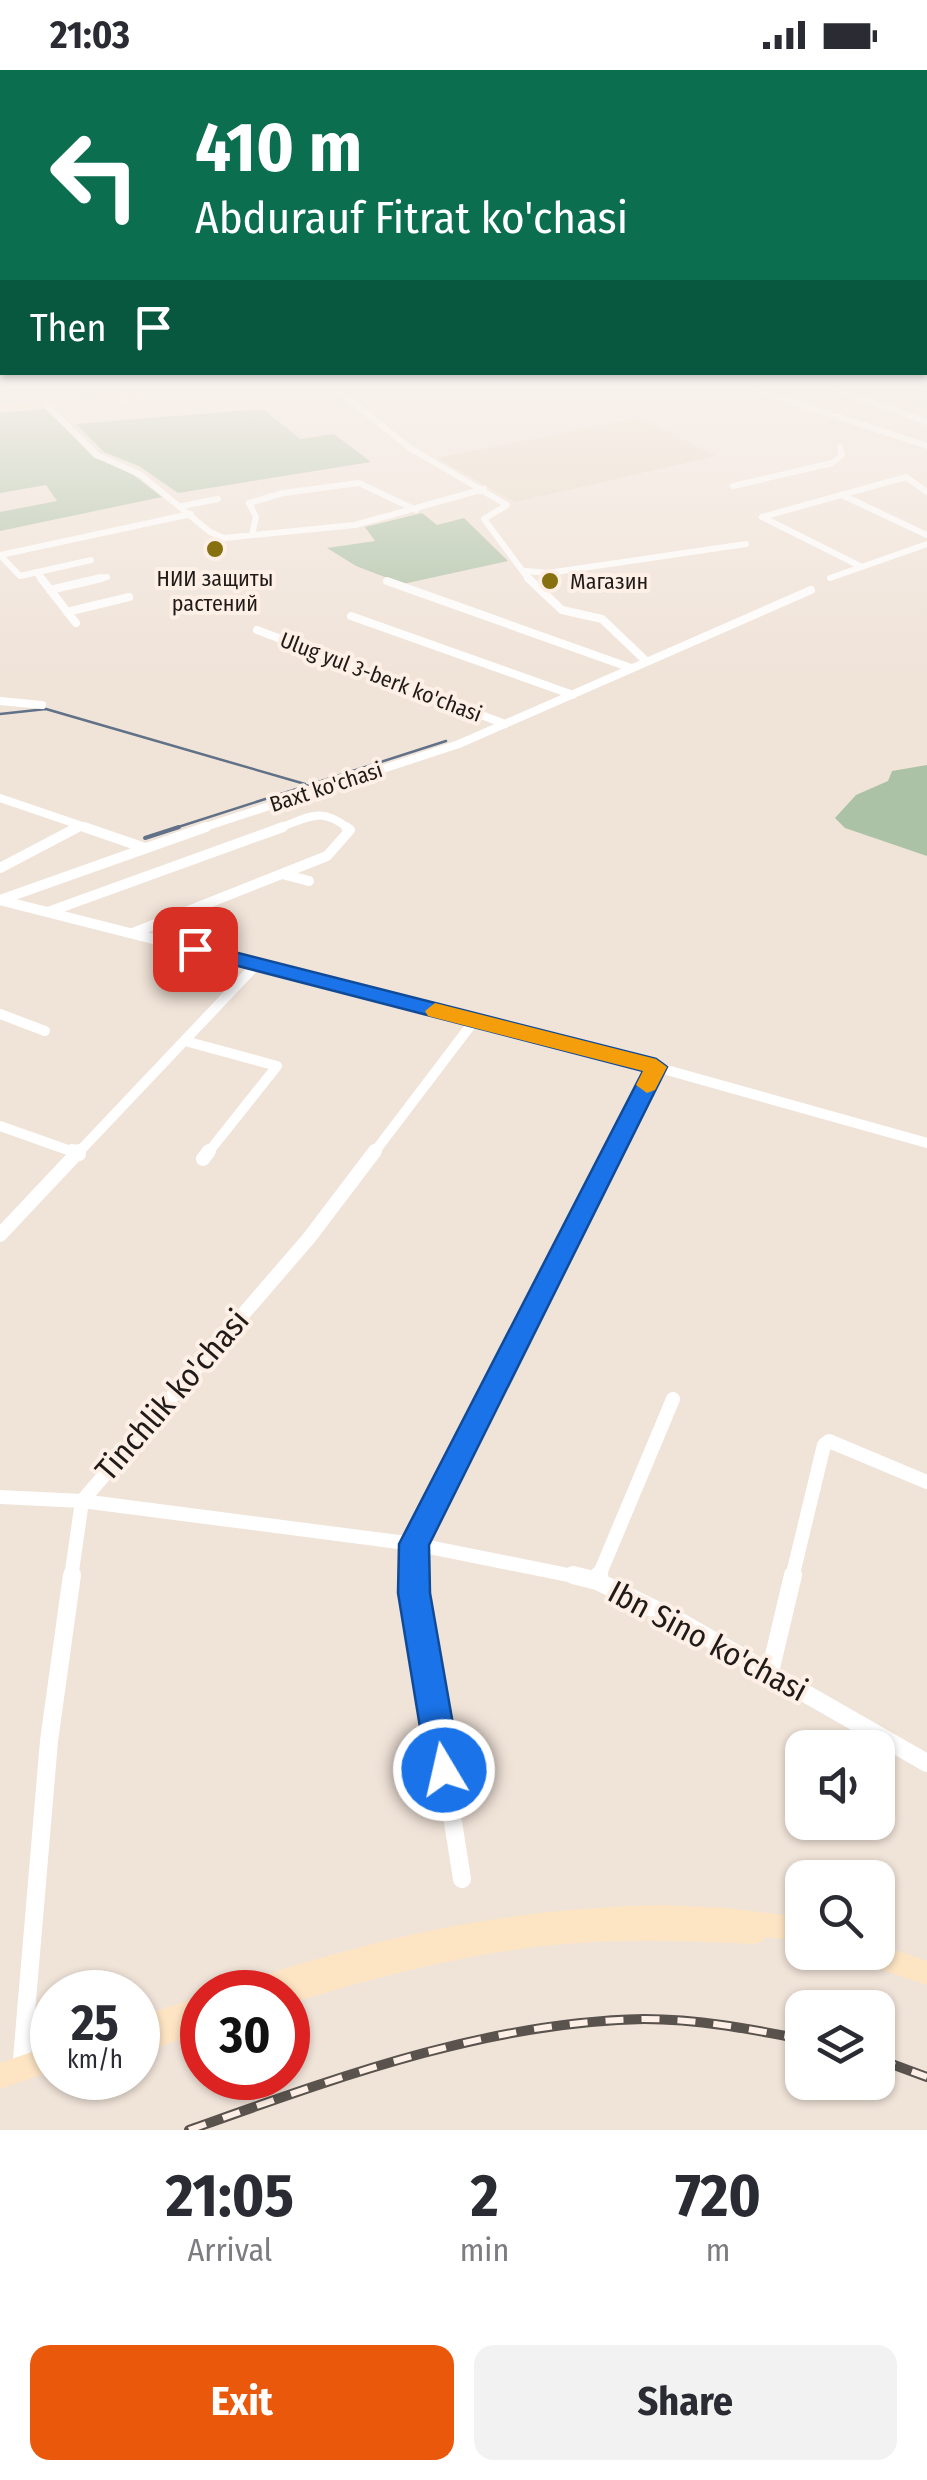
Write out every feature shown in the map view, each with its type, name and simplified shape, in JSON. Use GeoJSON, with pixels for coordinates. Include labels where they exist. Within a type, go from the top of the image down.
{"type":"FeatureCollection","features":[{"type":"Feature","properties":{"kind":"main road"},"geometry":{"type":"LineString","coordinates":[[310,1974],[474,1930],[524,1924],[668,1916],[785,1927]]}},
{"type":"Feature","properties":{"kind":"main road"},"geometry":{"type":"LineString","coordinates":[[310,1985],[411,1956],[524,1934],[615,1928],[707,1928],[785,1937]]}},
{"type":"Feature","properties":{"kind":"main road"},"geometry":{"type":"LineString","coordinates":[[895,1952],[927,1962]]}},
{"type":"Feature","properties":{"kind":"main road"},"geometry":{"type":"LineString","coordinates":[[895,1962],[927,1973]]}},
{"type":"Feature","properties":{"kind":"street"},"geometry":{"type":"LineString","coordinates":[[154,485],[216,536],[356,525],[484,490]]}},
{"type":"Feature","properties":{"kind":"street"},"geometry":{"type":"LineString","coordinates":[[252,536],[256,518],[249,502],[343,485]]}},
{"type":"Feature","properties":{"kind":"street"},"geometry":{"type":"LineString","coordinates":[[364,485],[416,510]]}},
{"type":"Feature","properties":{"kind":"street"},"geometry":{"type":"LineString","coordinates":[[475,485],[508,506],[484,519],[531,582],[562,610],[602,619],[646,661]]}},
{"type":"Feature","properties":{"kind":"street"},"geometry":{"type":"LineString","coordinates":[[862,567],[762,516],[879,485]]}},
{"type":"Feature","properties":{"kind":"street"},"geometry":{"type":"LineString","coordinates":[[844,496],[927,534]]}},
{"type":"Feature","properties":{"kind":"street"},"geometry":{"type":"LineString","coordinates":[[182,506],[218,499]]}},
{"type":"Feature","properties":{"kind":"street"},"geometry":{"type":"LineString","coordinates":[[0,554],[190,514]]}},
{"type":"Feature","properties":{"kind":"street"},"geometry":{"type":"LineString","coordinates":[[526,571],[548,573],[746,544]]}},
{"type":"Feature","properties":{"kind":"street"},"geometry":{"type":"LineString","coordinates":[[830,578],[927,544]]}},
{"type":"Feature","properties":{"kind":"street"},"geometry":{"type":"LineString","coordinates":[[0,554],[20,576],[91,560]]}},
{"type":"Feature","properties":{"kind":"street"},"geometry":{"type":"LineString","coordinates":[[36,572],[76,623]]}},
{"type":"Feature","properties":{"kind":"street"},"geometry":{"type":"LineString","coordinates":[[50,590],[107,577]]}},
{"type":"Feature","properties":{"kind":"street"},"geometry":{"type":"LineString","coordinates":[[387,581],[630,668]]}},
{"type":"Feature","properties":{"kind":"street","name":"Baxt ko'chasi"},"geometry":{"type":"LineString","coordinates":[[0,900],[459,744],[811,590]]}},
{"type":"Feature","properties":{"kind":"street"},"geometry":{"type":"LineString","coordinates":[[67,612],[129,597]]}},
{"type":"Feature","properties":{"kind":"street"},"geometry":{"type":"LineString","coordinates":[[351,616],[574,695]]}},
{"type":"Feature","properties":{"kind":"street","name":"Ulug yul 3-berk ko'chasi"},"geometry":{"type":"LineString","coordinates":[[258,630],[505,724]]}},
{"type":"Feature","properties":{"kind":"street"},"geometry":{"type":"LineString","coordinates":[[0,700],[42,706]]}},
{"type":"Feature","properties":{"kind":"street"},"geometry":{"type":"LineString","coordinates":[[0,798],[145,848]]}},
{"type":"Feature","properties":{"kind":"street"},"geometry":{"type":"LineString","coordinates":[[48,912],[319,814],[332,815],[350,830],[327,856],[133,933]]}},
{"type":"Feature","properties":{"kind":"street"},"geometry":{"type":"LineString","coordinates":[[0,868],[80,826]]}},
{"type":"Feature","properties":{"kind":"street"},"geometry":{"type":"LineString","coordinates":[[282,874],[309,880]]}},
{"type":"Feature","properties":{"kind":"street"},"geometry":{"type":"LineString","coordinates":[[0,900],[656,1067],[927,1143]]}},
{"type":"Feature","properties":{"kind":"street"},"geometry":{"type":"LineString","coordinates":[[0,1235],[257,964]]}},
{"type":"Feature","properties":{"kind":"street"},"geometry":{"type":"LineString","coordinates":[[0,1014],[46,1031]]}},
{"type":"Feature","properties":{"kind":"street","name":"Tinchlik ko'chasi"},"geometry":{"type":"LineString","coordinates":[[10,2078],[49,1741],[82,1501],[309,1238],[474,1020]]}},
{"type":"Feature","properties":{"kind":"street"},"geometry":{"type":"LineString","coordinates":[[185,1041],[271,1062],[278,1070],[203,1159]]}},
{"type":"Feature","properties":{"kind":"street"},"geometry":{"type":"LineString","coordinates":[[462,1879],[414,1593],[414,1544],[656,1067]]}},
{"type":"Feature","properties":{"kind":"street"},"geometry":{"type":"LineString","coordinates":[[0,1126],[80,1154]]}},
{"type":"Feature","properties":{"kind":"street"},"geometry":{"type":"LineString","coordinates":[[597,1582],[673,1399]]}},
{"type":"Feature","properties":{"kind":"street"},"geometry":{"type":"LineString","coordinates":[[770,1672],[824,1446],[829,1441],[838,1443],[927,1482]]}},
{"type":"Feature","properties":{"kind":"street","name":"Ibn Sino ko'chasi"},"geometry":{"type":"LineString","coordinates":[[0,1498],[82,1501],[414,1544],[503,1559],[597,1582],[680,1622],[927,1763]]}},
{"type":"Feature","properties":{"kind":"shaded area"},"geometry":{"type":"Polygon","coordinates":[[[485,485],[589,485],[515,502],[485,485]]]}},
{"type":"Feature","properties":{"kind":"green space"},"geometry":{"type":"Polygon","coordinates":[[[0,485],[45,485],[0,493],[0,485]]]}},
{"type":"Feature","properties":{"kind":"green space"},"geometry":{"type":"Polygon","coordinates":[[[46,485],[147,485],[162,497],[0,531],[0,512],[57,501],[46,485]]]}},
{"type":"Feature","properties":{"kind":"green space"},"geometry":{"type":"Polygon","coordinates":[[[167,485],[227,485],[178,493],[167,485]]]}},
{"type":"Feature","properties":{"kind":"green space"},"geometry":{"type":"Polygon","coordinates":[[[422,513],[437,525],[464,518],[508,561],[403,584],[356,566],[327,548],[375,541],[365,527],[422,513]]]}},
{"type":"Feature","properties":{"kind":"green space"},"geometry":{"type":"Polygon","coordinates":[[[927,765],[927,856],[845,828],[835,818],[856,795],[888,781],[892,771],[927,765]]]}},
{"type":"Feature","properties":{"kind":"waterway"},"geometry":{"type":"LineString","coordinates":[[0,714],[46,709],[305,784]]}},
{"type":"Feature","properties":{"kind":"waterway"},"geometry":{"type":"LineString","coordinates":[[172,829],[446,741]]}},
{"type":"Feature","properties":{"kind":"waterway"},"geometry":{"type":"LineString","coordinates":[[145,838],[179,827]]}},
{"type":"Feature","properties":{"kind":"railway"},"geometry":{"type":"LineString","coordinates":[[189,2130],[412,2056],[527,2030],[585,2022],[664,2019],[785,2036]]}},
{"type":"Feature","properties":{"kind":"railway"},"geometry":{"type":"LineString","coordinates":[[895,2065],[927,2077]]}},
{"type":"Feature","properties":{"kind":"slow traffic"},"geometry":{"type":"LineString","coordinates":[[435,1011],[656,1067],[647,1085]]}},
{"type":"Feature","properties":{"kind":"place","name":"НИИ защиты растений"},"geometry":{"type":"Point","coordinates":[215,549]}},
{"type":"Feature","properties":{"kind":"place","name":"Магазин"},"geometry":{"type":"Point","coordinates":[550,581]}},
{"type":"Feature","properties":{"kind":"route"},"geometry":{"type":"LineString","coordinates":[[195,949],[656,1067],[414,1544],[414,1593],[444,1770]]}}]}
